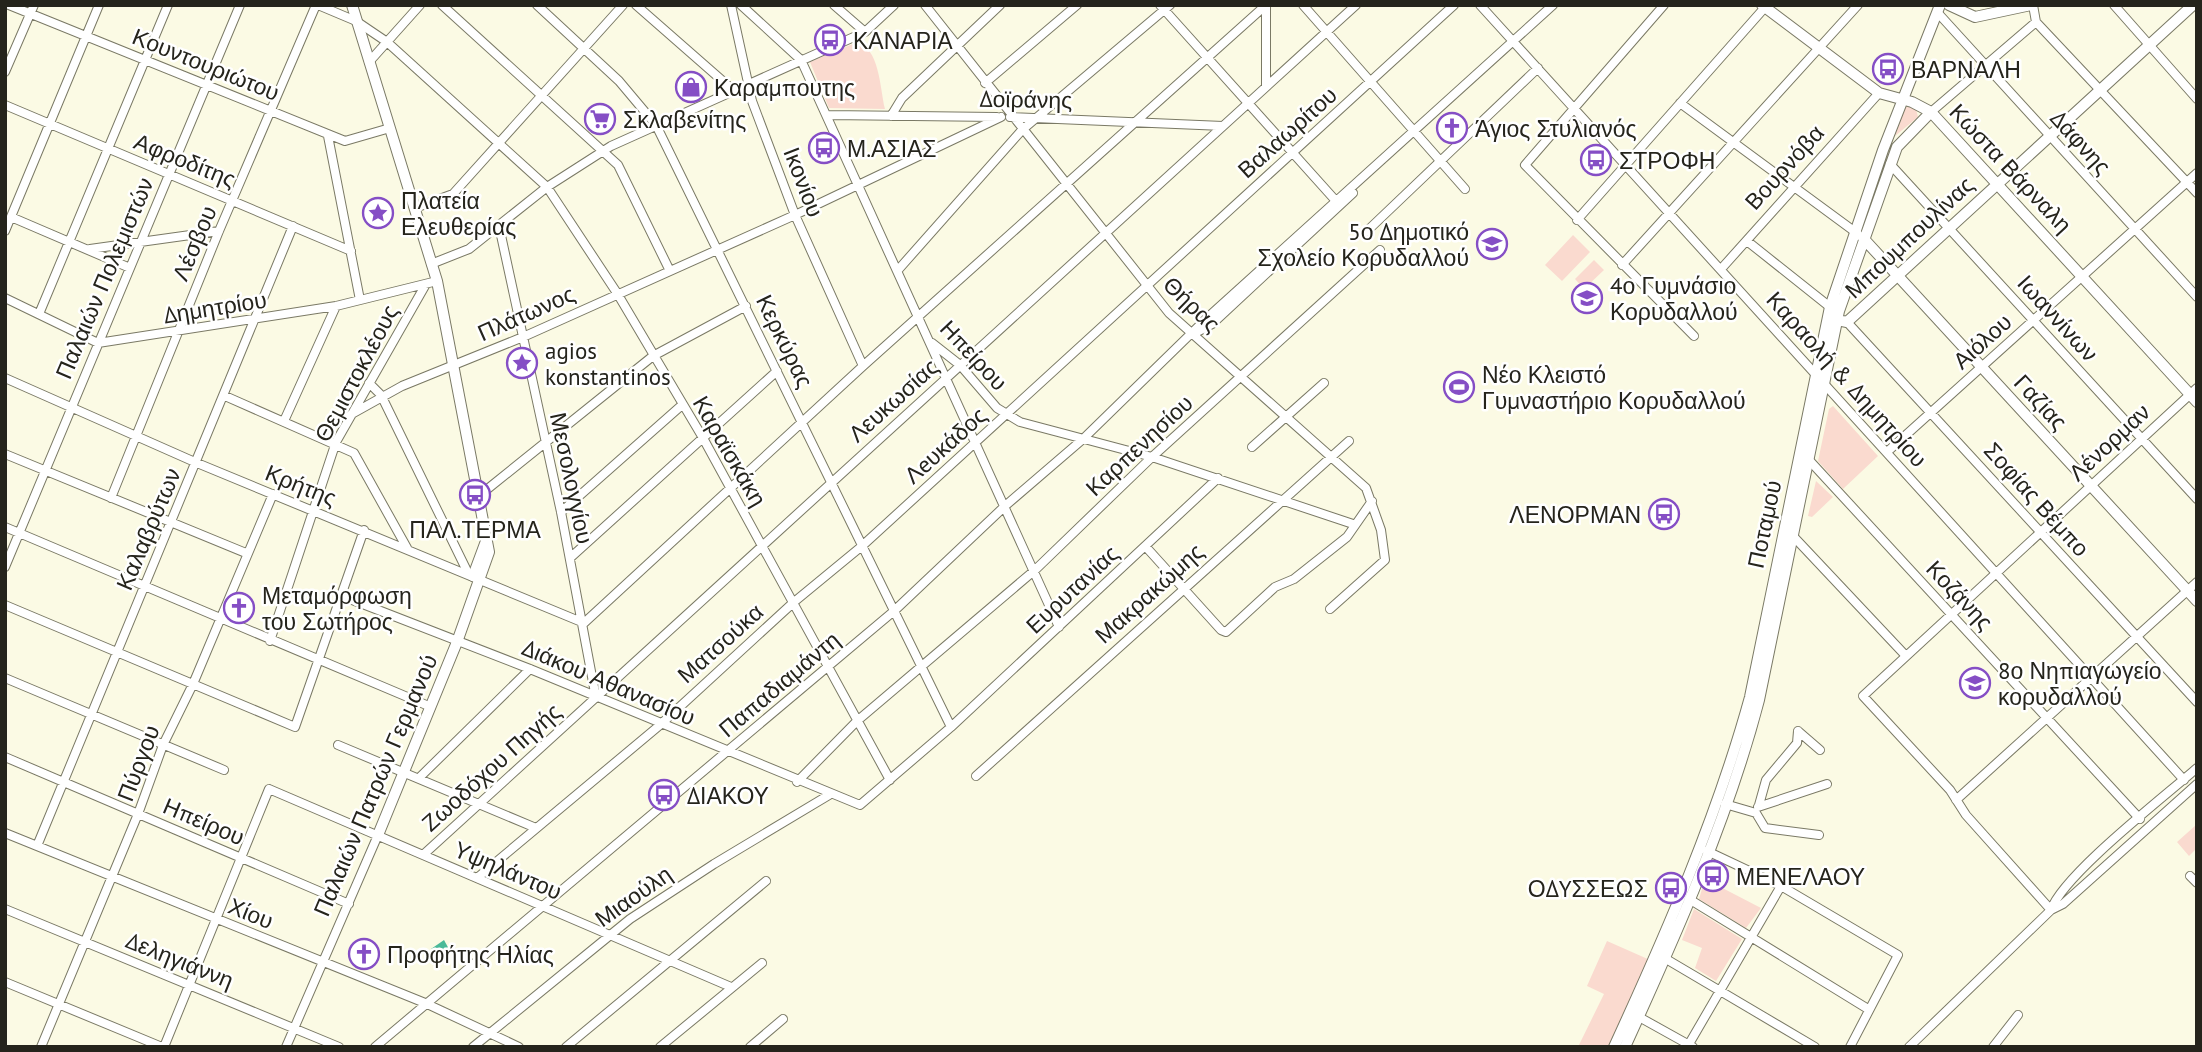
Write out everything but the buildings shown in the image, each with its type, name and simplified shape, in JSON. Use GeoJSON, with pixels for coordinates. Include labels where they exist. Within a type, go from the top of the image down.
{"type":"FeatureCollection","features":[{"type":"Feature","properties":{"kind":"street","name":"Κουντουριώτου"},"geometry":{"type":"LineString","coordinates":[[9,5],[32,9],[85,37],[328,136],[345,141],[390,128]]}},
{"type":"Feature","properties":{"kind":"street"},"geometry":{"type":"LineString","coordinates":[[5,231],[99,5]]}},
{"type":"Feature","properties":{"kind":"street"},"geometry":{"type":"LineString","coordinates":[[39,314],[168,5]]}},
{"type":"Feature","properties":{"kind":"street","name":"Παλαιών Πολεμιστών"},"geometry":{"type":"LineString","coordinates":[[5,567],[240,5]]}},
{"type":"Feature","properties":{"kind":"street","name":"Καραϊσκάκη"},"geometry":{"type":"LineString","coordinates":[[317,5],[356,21],[387,42],[547,187],[617,293],[703,438],[890,780]]}},
{"type":"Feature","properties":{"kind":"street","name":"Λέσβου"},"geometry":{"type":"LineString","coordinates":[[111,498],[219,231],[317,5]]}},
{"type":"Feature","properties":{"kind":"street","name":"Παλαιών Πατρών Γερμανού"},"geometry":{"type":"LineString","coordinates":[[286,1047],[296,1030],[457,642],[474,576],[488,559],[488,535],[455,365],[432,283],[431,264],[352,5]]}},
{"type":"Feature","properties":{"kind":"street"},"geometry":{"type":"LineString","coordinates":[[369,62],[420,5]]}},
{"type":"Feature","properties":{"kind":"street"},"geometry":{"type":"LineString","coordinates":[[442,5],[602,151],[625,176],[669,269]]}},
{"type":"Feature","properties":{"kind":"street","name":"Κερκύρας"},"geometry":{"type":"LineString","coordinates":[[537,5],[619,81],[656,125],[951,727]]}},
{"type":"Feature","properties":{"kind":"street"},"geometry":{"type":"LineString","coordinates":[[415,208],[453,194],[623,5]]}},
{"type":"Feature","properties":{"kind":"street"},"geometry":{"type":"LineString","coordinates":[[636,5],[733,90]]}},
{"type":"Feature","properties":{"kind":"street","name":"Ικονίου"},"geometry":{"type":"LineString","coordinates":[[730,5],[748,83],[795,215],[863,366]]}},
{"type":"Feature","properties":{"kind":"street","name":"Ηπείρου"},"geometry":{"type":"LineString","coordinates":[[741,5],[801,60],[860,183],[929,341],[960,365],[1006,415],[1020,422],[1152,457],[1353,524]]}},
{"type":"Feature","properties":{"kind":"street"},"geometry":{"type":"LineString","coordinates":[[834,5],[865,32]]}},
{"type":"Feature","properties":{"kind":"street"},"geometry":{"type":"LineString","coordinates":[[431,264],[469,249],[547,187],[602,151],[865,32],[894,5]]}},
{"type":"Feature","properties":{"kind":"street","name":"Θήρας"},"geometry":{"type":"LineString","coordinates":[[925,5],[1103,233],[1181,326],[1366,488],[1384,540],[1385,560],[1330,609]]}},
{"type":"Feature","properties":{"kind":"street"},"geometry":{"type":"LineString","coordinates":[[891,116],[902,98],[1000,5]]}},
{"type":"Feature","properties":{"kind":"street"},"geometry":{"type":"LineString","coordinates":[[985,83],[1077,5]]}},
{"type":"Feature","properties":{"kind":"street"},"geometry":{"type":"LineString","coordinates":[[584,623],[918,316],[1266,5]]}},
{"type":"Feature","properties":{"kind":"street"},"geometry":{"type":"LineString","coordinates":[[1266,5],[1266,86]]}},
{"type":"Feature","properties":{"kind":"street"},"geometry":{"type":"LineString","coordinates":[[1303,5],[1465,189]]}},
{"type":"Feature","properties":{"kind":"street"},"geometry":{"type":"LineString","coordinates":[[1103,233],[1356,5]]}},
{"type":"Feature","properties":{"kind":"street","name":"Βαλαωρίτου"},"geometry":{"type":"LineString","coordinates":[[1147,287],[1454,5]]}},
{"type":"Feature","properties":{"kind":"street","name":"Καραολή & Δημητρίου"},"geometry":{"type":"LineString","coordinates":[[1480,5],[2184,780]]}},
{"type":"Feature","properties":{"kind":"street","name":"Παπαδιαμάντη"},"geometry":{"type":"LineString","coordinates":[[375,1047],[894,611],[1005,506],[1083,439],[1193,335],[1207,318],[1553,5]]}},
{"type":"Feature","properties":{"kind":"street"},"geometry":{"type":"LineString","coordinates":[[1664,5],[1576,110],[1525,165],[1695,336]]}},
{"type":"Feature","properties":{"kind":"street"},"geometry":{"type":"LineString","coordinates":[[1622,265],[1858,5]]}},
{"type":"Feature","properties":{"kind":"street"},"geometry":{"type":"LineString","coordinates":[[1949,5],[1975,17],[2032,5],[2036,22],[2197,193]]}},
{"type":"Feature","properties":{"kind":"street"},"geometry":{"type":"LineString","coordinates":[[2114,5],[2197,99]]}},
{"type":"Feature","properties":{"kind":"street","name":"Μπουμπουλίνας"},"geometry":{"type":"LineString","coordinates":[[1842,321],[1897,276],[2193,5]]}},
{"type":"Feature","properties":{"kind":"street"},"geometry":{"type":"LineString","coordinates":[[1577,220],[1765,6]]}},
{"type":"Feature","properties":{"kind":"street","name":"Κώστα Βάρναλη"},"geometry":{"type":"LineString","coordinates":[[1765,6],[1879,93],[1931,112],[2194,395]]}},
{"type":"Feature","properties":{"kind":"street"},"geometry":{"type":"LineString","coordinates":[[898,270],[1022,130],[1165,7],[1247,104],[1336,201]]}},
{"type":"Feature","properties":{"kind":"street"},"geometry":{"type":"LineString","coordinates":[[5,72],[32,9]]}},
{"type":"Feature","properties":{"kind":"street","name":"Δάφνης"},"geometry":{"type":"LineString","coordinates":[[1939,9],[1986,65],[2197,297]]}},
{"type":"Feature","properties":{"kind":"street","name":"Ποταμού"},"geometry":{"type":"LineString","coordinates":[[1614,1047],[1689,899],[1725,804],[1759,700],[1824,383],[1842,321],[1859,235],[1903,100],[1939,9]]}},
{"type":"Feature","properties":{"kind":"street"},"geometry":{"type":"LineString","coordinates":[[1931,112],[2036,22]]}},
{"type":"Feature","properties":{"kind":"street"},"geometry":{"type":"LineString","coordinates":[[1366,232],[1538,68]]}},
{"type":"Feature","properties":{"kind":"street","name":"Βουρνόβα"},"geometry":{"type":"LineString","coordinates":[[1721,269],[1879,93]]}},
{"type":"Feature","properties":{"kind":"street"},"geometry":{"type":"LineString","coordinates":[[1680,103],[1859,235]]}},
{"type":"Feature","properties":{"kind":"street","name":"Αφροδίτης"},"geometry":{"type":"LineString","coordinates":[[5,105],[351,251]]}},
{"type":"Feature","properties":{"kind":"street","name":"Ποταμού"},"geometry":{"type":"LineString","coordinates":[[1625,1047],[1661,956],[1737,744],[1747,708],[1830,307],[1902,140],[1931,112]]}},
{"type":"Feature","properties":{"kind":"street","name":"Δοϊράνης"},"geometry":{"type":"LineString","coordinates":[[828,115],[1012,116],[1223,127]]}},
{"type":"Feature","properties":{"kind":"street","name":"Πλάτωνος"},"geometry":{"type":"LineString","coordinates":[[350,415],[381,395],[523,337],[669,269],[795,215],[1001,117]]}},
{"type":"Feature","properties":{"kind":"street"},"geometry":{"type":"LineString","coordinates":[[328,136],[360,300]]}},
{"type":"Feature","properties":{"kind":"street","name":"Παπαδιαμάντη"},"geometry":{"type":"LineString","coordinates":[[1193,335],[1212,324],[1305,239],[1400,144]]}},
{"type":"Feature","properties":{"kind":"street","name":"Ιωαννίνων"},"geometry":{"type":"LineString","coordinates":[[1890,164],[2197,499]]}},
{"type":"Feature","properties":{"kind":"street","name":"Αιόλου"},"geometry":{"type":"LineString","coordinates":[[1888,452],[2197,173]]}},
{"type":"Feature","properties":{"kind":"street"},"geometry":{"type":"LineString","coordinates":[[11,217],[70,240],[130,268]]}},
{"type":"Feature","properties":{"kind":"street","name":"Καλαβρύτων"},"geometry":{"type":"LineString","coordinates":[[37,846],[293,226]]}},
{"type":"Feature","properties":{"kind":"street","name":"Μεσολογγίου"},"geometry":{"type":"LineString","coordinates":[[499,226],[584,623],[596,698]]}},
{"type":"Feature","properties":{"kind":"street"},"geometry":{"type":"LineString","coordinates":[[90,249],[142,239],[219,231]]}},
{"type":"Feature","properties":{"kind":"street","name":"Λευκωσίας"},"geometry":{"type":"LineString","coordinates":[[832,482],[1103,233]]}},
{"type":"Feature","properties":{"kind":"street","name":"Γαζίας"},"geometry":{"type":"LineString","coordinates":[[1859,235],[2197,601]]}},
{"type":"Feature","properties":{"kind":"street"},"geometry":{"type":"LineString","coordinates":[[1747,241],[1830,307]]}},
{"type":"Feature","properties":{"kind":"street","name":"Καρπενησίου"},"geometry":{"type":"LineString","coordinates":[[797,782],[858,721],[1035,570],[1152,457],[1380,250]]}},
{"type":"Feature","properties":{"kind":"street","name":"Δημητρίου"},"geometry":{"type":"LineString","coordinates":[[98,343],[177,333],[336,306],[432,283]]}},
{"type":"Feature","properties":{"kind":"street","name":"Θεμιστοκλέους"},"geometry":{"type":"LineString","coordinates":[[270,641],[336,442],[369,383],[432,283]]}},
{"type":"Feature","properties":{"kind":"street","name":"Λeυκάδος"},"geometry":{"type":"LineString","coordinates":[[862,545],[1147,287]]}},
{"type":"Feature","properties":{"kind":"street"},"geometry":{"type":"LineString","coordinates":[[5,298],[98,343]]}},
{"type":"Feature","properties":{"kind":"street"},"geometry":{"type":"LineString","coordinates":[[284,421],[336,306]]}},
{"type":"Feature","properties":{"kind":"street"},"geometry":{"type":"LineString","coordinates":[[480,495],[653,356],[746,306]]}},
{"type":"Feature","properties":{"kind":"street","name":"Σοφίας Βέμπο"},"geometry":{"type":"LineString","coordinates":[[1842,321],[1932,412],[2197,702]]}},
{"type":"Feature","properties":{"kind":"street"},"geometry":{"type":"LineString","coordinates":[[929,341],[1059,627]]}},
{"type":"Feature","properties":{"kind":"street"},"geometry":{"type":"LineString","coordinates":[[570,558],[777,371]]}},
{"type":"Feature","properties":{"kind":"street","name":"Κρήτης"},"geometry":{"type":"LineString","coordinates":[[5,378],[197,463],[584,623]]}},
{"type":"Feature","properties":{"kind":"street"},"geometry":{"type":"LineString","coordinates":[[369,383],[381,395],[474,576]]}},
{"type":"Feature","properties":{"kind":"street"},"geometry":{"type":"LineString","coordinates":[[1252,447],[1324,383]]}},
{"type":"Feature","properties":{"kind":"street","name":"Λένορμαν"},"geometry":{"type":"LineString","coordinates":[[1956,800],[1863,696],[2142,438],[2194,395]]}},
{"type":"Feature","properties":{"kind":"street"},"geometry":{"type":"LineString","coordinates":[[225,396],[336,442],[359,458],[407,548]]}},
{"type":"Feature","properties":{"kind":"street"},"geometry":{"type":"LineString","coordinates":[[561,512],[682,405]]}},
{"type":"Feature","properties":{"kind":"street","name":"Μακρακώμης"},"geometry":{"type":"LineString","coordinates":[[976,776],[1349,440]]}},
{"type":"Feature","properties":{"kind":"street"},"geometry":{"type":"LineString","coordinates":[[5,454],[246,552]]}},
{"type":"Feature","properties":{"kind":"street","name":"Κοζάνης"},"geometry":{"type":"LineString","coordinates":[[1809,460],[2140,819]]}},
{"type":"Feature","properties":{"kind":"street","name":"Ευρυτανίας"},"geometry":{"type":"LineString","coordinates":[[860,806],[951,727],[1218,478]]}},
{"type":"Feature","properties":{"kind":"street","name":"Ζωοδόχου Πηγής"},"geometry":{"type":"LineString","coordinates":[[423,855],[832,482]]}},
{"type":"Feature","properties":{"kind":"street","name":"Πύργου"},"geometry":{"type":"LineString","coordinates":[[41,1047],[113,877],[163,745],[193,684],[246,552],[273,494]]}},
{"type":"Feature","properties":{"kind":"street"},"geometry":{"type":"LineString","coordinates":[[1146,547],[1225,632],[1275,587],[1294,579],[1339,544],[1372,501]]}},
{"type":"Feature","properties":{"kind":"street"},"geometry":{"type":"LineString","coordinates":[[5,527],[431,707]]}},
{"type":"Feature","properties":{"kind":"street"},"geometry":{"type":"LineString","coordinates":[[5,605],[295,727],[364,530]]}},
{"type":"Feature","properties":{"kind":"street"},"geometry":{"type":"LineString","coordinates":[[1793,536],[1906,656]]}},
{"type":"Feature","properties":{"kind":"street","name":"Ματσούκα"},"geometry":{"type":"LineString","coordinates":[[477,878],[660,725],[794,602],[862,545]]}},
{"type":"Feature","properties":{"kind":"street"},"geometry":{"type":"LineString","coordinates":[[2052,910],[1966,815],[1956,800],[2049,719],[2197,582]]}},
{"type":"Feature","properties":{"kind":"street","name":"Διάκου Αθανασίου"},"geometry":{"type":"LineString","coordinates":[[342,596],[530,669],[860,806]]}},
{"type":"Feature","properties":{"kind":"street"},"geometry":{"type":"LineString","coordinates":[[420,777],[530,669]]}},
{"type":"Feature","properties":{"kind":"street"},"geometry":{"type":"LineString","coordinates":[[5,678],[224,770]]}},
{"type":"Feature","properties":{"kind":"street"},"geometry":{"type":"LineString","coordinates":[[1819,835],[1765,828],[1757,809],[1766,780],[1797,743],[1798,731],[1820,750]]}},
{"type":"Feature","properties":{"kind":"street"},"geometry":{"type":"LineString","coordinates":[[338,745],[404,770],[536,828]]}},
{"type":"Feature","properties":{"kind":"street","name":"Ηπείρου"},"geometry":{"type":"LineString","coordinates":[[5,757],[349,904]]}},
{"type":"Feature","properties":{"kind":"street"},"geometry":{"type":"LineString","coordinates":[[2052,910],[2056,896],[2197,768]]}},
{"type":"Feature","properties":{"kind":"street"},"geometry":{"type":"LineString","coordinates":[[1725,804],[1757,809],[1827,785]]}},
{"type":"Feature","properties":{"kind":"street"},"geometry":{"type":"LineString","coordinates":[[1909,1047],[2052,910],[2063,904],[2195,788]]}},
{"type":"Feature","properties":{"kind":"street","name":"Υψηλάντου"},"geometry":{"type":"LineString","coordinates":[[242,858],[269,789],[731,987]]}},
{"type":"Feature","properties":{"kind":"street","name":"Μιαούλη"},"geometry":{"type":"LineString","coordinates":[[473,1047],[610,934],[714,864],[829,795]]}},
{"type":"Feature","properties":{"kind":"street","name":"Χίου"},"geometry":{"type":"LineString","coordinates":[[5,833],[425,1003],[519,1047]]}},
{"type":"Feature","properties":{"kind":"street"},"geometry":{"type":"LineString","coordinates":[[1707,851],[1781,886],[1898,955],[1868,1009],[1869,1016],[1850,1047]]}},
{"type":"Feature","properties":{"kind":"street"},"geometry":{"type":"LineString","coordinates":[[5,982],[163,1047],[242,858]]}},
{"type":"Feature","properties":{"kind":"street"},"geometry":{"type":"LineString","coordinates":[[2190,876],[2197,883]]}},
{"type":"Feature","properties":{"kind":"street"},"geometry":{"type":"LineString","coordinates":[[566,1047],[766,881]]}},
{"type":"Feature","properties":{"kind":"street"},"geometry":{"type":"LineString","coordinates":[[1639,1017],[1691,1045],[1719,991],[1781,886]]}},
{"type":"Feature","properties":{"kind":"street"},"geometry":{"type":"LineString","coordinates":[[1689,899],[1868,1009]]}},
{"type":"Feature","properties":{"kind":"street","name":"Δεληγιάννη"},"geometry":{"type":"LineString","coordinates":[[5,909],[339,1047]]}},
{"type":"Feature","properties":{"kind":"street"},"geometry":{"type":"LineString","coordinates":[[1661,956],[1813,1046]]}},
{"type":"Feature","properties":{"kind":"street"},"geometry":{"type":"LineString","coordinates":[[660,1047],[762,963]]}},
{"type":"Feature","properties":{"kind":"street"},"geometry":{"type":"LineString","coordinates":[[1993,1047],[2018,1015]]}},
{"type":"Feature","properties":{"kind":"street"},"geometry":{"type":"LineString","coordinates":[[750,1047],[783,1019]]}},
{"type":"Feature","properties":{"kind":"shaded area"},"geometry":{"type":"Polygon","coordinates":[[[855,43],[870,51],[880,80],[885,109],[829,108],[810,62],[855,43]]]}},
{"type":"Feature","properties":{"kind":"shaded area"},"geometry":{"type":"Polygon","coordinates":[[[1909,106],[1916,109],[1918,117],[1895,136],[1904,108],[1909,106]]]}},
{"type":"Feature","properties":{"kind":"shaded area"},"geometry":{"type":"Polygon","coordinates":[[[1573,235],[1590,252],[1562,281],[1545,265],[1573,235]]]}},
{"type":"Feature","properties":{"kind":"shaded area"},"geometry":{"type":"Polygon","coordinates":[[[1594,260],[1604,270],[1584,289],[1575,279],[1594,260]]]}},
{"type":"Feature","properties":{"kind":"shaded area"},"geometry":{"type":"Polygon","coordinates":[[[1833,406],[1878,456],[1843,489],[1818,461],[1829,409],[1833,406]]]}},
{"type":"Feature","properties":{"kind":"shaded area"},"geometry":{"type":"Polygon","coordinates":[[[1816,481],[1833,497],[1812,517],[1808,516],[1816,481]]]}},
{"type":"Feature","properties":{"kind":"shaded area"},"geometry":{"type":"Polygon","coordinates":[[[2196,825],[2197,848],[2189,856],[2177,842],[2196,825]]]}},
{"type":"Feature","properties":{"kind":"shaded area"},"geometry":{"type":"Polygon","coordinates":[[[1705,879],[1761,908],[1746,928],[1699,899],[1705,879]]]}},
{"type":"Feature","properties":{"kind":"shaded area"},"geometry":{"type":"Polygon","coordinates":[[[1694,909],[1742,939],[1716,981],[1695,968],[1702,948],[1682,940],[1694,909]]]}},
{"type":"Feature","properties":{"kind":"shaded area"},"geometry":{"type":"Polygon","coordinates":[[[444,940],[450,951],[441,957],[431,949],[444,940]]]}},
{"type":"Feature","properties":{"kind":"shaded area"},"geometry":{"type":"Polygon","coordinates":[[[1607,941],[1650,960],[1609,1047],[1578,1047],[1604,994],[1587,986],[1607,941]]]}},
{"type":"Feature","properties":{"kind":"place","name":"ΚΑΝΑΡΙΑ"},"geometry":{"type":"Point","coordinates":[830,40]}},
{"type":"Feature","properties":{"kind":"place","name":"ΒΑΡΝΑΛΗ"},"geometry":{"type":"Point","coordinates":[1888,69]}},
{"type":"Feature","properties":{"kind":"place","name":"Καραμπουτης"},"geometry":{"type":"Point","coordinates":[691,87]}},
{"type":"Feature","properties":{"kind":"place","name":"Σκλαβενίτης"},"geometry":{"type":"Point","coordinates":[600,119]}},
{"type":"Feature","properties":{"kind":"place","name":"Άγιος Στυλιανός"},"geometry":{"type":"Point","coordinates":[1452,128]}},
{"type":"Feature","properties":{"kind":"place","name":"Μ.ΑΣΙΑΣ"},"geometry":{"type":"Point","coordinates":[824,148]}},
{"type":"Feature","properties":{"kind":"place","name":"ΣΤΡΟΦΗ"},"geometry":{"type":"Point","coordinates":[1596,160]}},
{"type":"Feature","properties":{"kind":"place","name":"Πλατεία Ελευθερίας"},"geometry":{"type":"Point","coordinates":[378,213]}},
{"type":"Feature","properties":{"kind":"place","name":"5ο Δημοτικό Σχολείο Κορυδαλλού"},"geometry":{"type":"Point","coordinates":[1492,244]}},
{"type":"Feature","properties":{"kind":"place","name":"4ο Γυμνάσιο Κορυδαλλού"},"geometry":{"type":"Point","coordinates":[1587,298]}},
{"type":"Feature","properties":{"kind":"place","name":"agios konstantinos"},"geometry":{"type":"Point","coordinates":[522,363]}},
{"type":"Feature","properties":{"kind":"place","name":"Νέο Κλειστό Γυμναστήριο Κορυδαλλού"},"geometry":{"type":"Point","coordinates":[1459,387]}},
{"type":"Feature","properties":{"kind":"place","name":"ΠΑΛ.ΤΕΡΜΑ"},"geometry":{"type":"Point","coordinates":[475,495]}},
{"type":"Feature","properties":{"kind":"place","name":"ΛΕΝΟΡΜΑΝ"},"geometry":{"type":"Point","coordinates":[1664,514]}},
{"type":"Feature","properties":{"kind":"place","name":"Μεταμόρφωση του Σωτήρος"},"geometry":{"type":"Point","coordinates":[239,608]}},
{"type":"Feature","properties":{"kind":"place","name":"8ο Νηπιαγωγείο κορυδαλλού"},"geometry":{"type":"Point","coordinates":[1975,683]}},
{"type":"Feature","properties":{"kind":"place","name":"ΔΙΑΚΟΥ"},"geometry":{"type":"Point","coordinates":[664,795]}},
{"type":"Feature","properties":{"kind":"place","name":"ΜΕΝΕΛΑΟΥ"},"geometry":{"type":"Point","coordinates":[1713,876]}},
{"type":"Feature","properties":{"kind":"place","name":"ΟΔYΣΣΕΩΣ"},"geometry":{"type":"Point","coordinates":[1671,888]}},
{"type":"Feature","properties":{"kind":"place","name":"Προφήτης Ηλίας"},"geometry":{"type":"Point","coordinates":[364,954]}}]}
